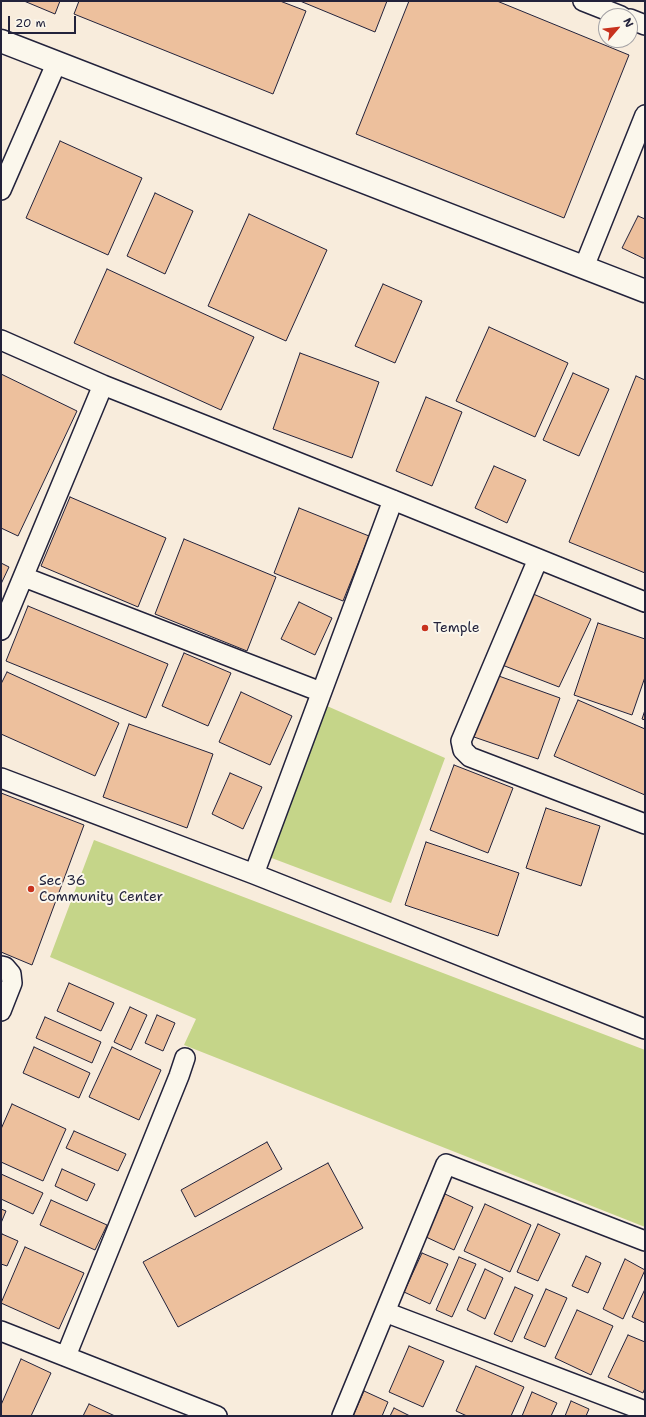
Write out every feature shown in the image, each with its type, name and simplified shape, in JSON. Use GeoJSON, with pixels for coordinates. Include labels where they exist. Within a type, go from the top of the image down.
{"type":"FeatureCollection","features":[{"type":"Feature","properties":{"kind":"street"},"geometry":{"type":"LineString","coordinates":[[583,1],[601,8]]}},
{"type":"Feature","properties":{"kind":"street"},"geometry":{"type":"LineString","coordinates":[[1,41],[56,64],[645,291]]}},
{"type":"Feature","properties":{"kind":"street"},"geometry":{"type":"LineString","coordinates":[[1,190],[56,64]]}},
{"type":"Feature","properties":{"kind":"street"},"geometry":{"type":"LineString","coordinates":[[584,267],[645,115]]}},
{"type":"Feature","properties":{"kind":"street"},"geometry":{"type":"LineString","coordinates":[[1,340],[103,385],[645,602]]}},
{"type":"Feature","properties":{"kind":"street"},"geometry":{"type":"LineString","coordinates":[[1,630],[103,385]]}},
{"type":"Feature","properties":{"kind":"street"},"geometry":{"type":"LineString","coordinates":[[254,874],[393,500]]}},
{"type":"Feature","properties":{"kind":"street"},"geometry":{"type":"LineString","coordinates":[[538,559],[461,740],[463,750],[470,757],[645,824]]}},
{"type":"Feature","properties":{"kind":"street"},"geometry":{"type":"LineString","coordinates":[[24,577],[321,692]]}},
{"type":"Feature","properties":{"kind":"street"},"geometry":{"type":"LineString","coordinates":[[1,778],[254,874],[645,1029]]}},
{"type":"Feature","properties":{"kind":"street"},"geometry":{"type":"LineString","coordinates":[[1,966],[5,967],[11,974],[12,983],[1,1011]]}},
{"type":"Feature","properties":{"kind":"street"},"geometry":{"type":"LineString","coordinates":[[66,1356],[185,1058]]}},
{"type":"Feature","properties":{"kind":"street"},"geometry":{"type":"LineString","coordinates":[[342,1416],[446,1164],[645,1241]]}},
{"type":"Feature","properties":{"kind":"street"},"geometry":{"type":"LineString","coordinates":[[385,1312],[645,1411]]}},
{"type":"Feature","properties":{"kind":"street"},"geometry":{"type":"LineString","coordinates":[[1,1331],[217,1416]]}},
{"type":"Feature","properties":{"kind":"green space"},"geometry":{"type":"Polygon","coordinates":[[[327,706],[445,758],[391,903],[261,854],[327,706]]]}},
{"type":"Feature","properties":{"kind":"green space"},"geometry":{"type":"Polygon","coordinates":[[[94,840],[645,1050],[645,1227],[184,1045],[196,1019],[50,957],[94,840]]]}},
{"type":"Feature","properties":{"kind":"building"},"geometry":{"type":"Polygon","coordinates":[[[24,1],[60,1],[55,14],[24,1]]]}},
{"type":"Feature","properties":{"kind":"building"},"geometry":{"type":"Polygon","coordinates":[[[79,1],[280,1],[306,11],[273,94],[74,14],[79,1]]]}},
{"type":"Feature","properties":{"kind":"building"},"geometry":{"type":"Polygon","coordinates":[[[300,1],[387,1],[375,32],[300,1]]]}},
{"type":"Feature","properties":{"kind":"building"},"geometry":{"type":"Polygon","coordinates":[[[409,1],[497,1],[598,42],[598,48],[612,48],[629,55],[564,218],[356,134],[409,1]]]}},
{"type":"Feature","properties":{"kind":"building"},"geometry":{"type":"Polygon","coordinates":[[[60,141],[142,178],[108,255],[26,218],[60,141]]]}},
{"type":"Feature","properties":{"kind":"building"},"geometry":{"type":"Polygon","coordinates":[[[155,193],[193,211],[165,274],[127,256],[155,193]]]}},
{"type":"Feature","properties":{"kind":"building"},"geometry":{"type":"Polygon","coordinates":[[[249,214],[327,250],[286,341],[208,306],[249,214]]]}},
{"type":"Feature","properties":{"kind":"building"},"geometry":{"type":"Polygon","coordinates":[[[638,216],[645,219],[645,259],[622,248],[638,216]]]}},
{"type":"Feature","properties":{"kind":"building"},"geometry":{"type":"Polygon","coordinates":[[[107,269],[254,337],[221,410],[74,343],[107,269]]]}},
{"type":"Feature","properties":{"kind":"building"},"geometry":{"type":"Polygon","coordinates":[[[383,284],[422,301],[395,363],[355,346],[383,284]]]}},
{"type":"Feature","properties":{"kind":"building"},"geometry":{"type":"Polygon","coordinates":[[[489,327],[568,363],[535,437],[456,401],[489,327]]]}},
{"type":"Feature","properties":{"kind":"building"},"geometry":{"type":"Polygon","coordinates":[[[300,353],[379,382],[352,458],[273,429],[300,353]]]}},
{"type":"Feature","properties":{"kind":"building"},"geometry":{"type":"Polygon","coordinates":[[[573,373],[609,389],[579,456],[543,440],[573,373]]]}},
{"type":"Feature","properties":{"kind":"building"},"geometry":{"type":"Polygon","coordinates":[[[1,374],[77,411],[18,536],[1,528],[1,374]]]}},
{"type":"Feature","properties":{"kind":"building"},"geometry":{"type":"Polygon","coordinates":[[[636,376],[645,380],[645,573],[569,542],[636,376]]]}},
{"type":"Feature","properties":{"kind":"building"},"geometry":{"type":"Polygon","coordinates":[[[426,397],[462,412],[432,486],[396,471],[426,397]]]}},
{"type":"Feature","properties":{"kind":"building"},"geometry":{"type":"Polygon","coordinates":[[[494,466],[526,480],[507,523],[475,508],[494,466]]]}},
{"type":"Feature","properties":{"kind":"building"},"geometry":{"type":"Polygon","coordinates":[[[70,497],[166,538],[138,607],[41,566],[70,497]]]}},
{"type":"Feature","properties":{"kind":"building"},"geometry":{"type":"Polygon","coordinates":[[[299,508],[369,536],[343,601],[274,573],[299,508]]]}},
{"type":"Feature","properties":{"kind":"building"},"geometry":{"type":"Polygon","coordinates":[[[184,539],[276,577],[247,651],[155,614],[184,539]]]}},
{"type":"Feature","properties":{"kind":"building"},"geometry":{"type":"Polygon","coordinates":[[[1,563],[9,567],[1,584],[1,563]]]}},
{"type":"Feature","properties":{"kind":"building"},"geometry":{"type":"Polygon","coordinates":[[[531,593],[591,619],[559,687],[497,663],[531,593]]]}},
{"type":"Feature","properties":{"kind":"building"},"geometry":{"type":"Polygon","coordinates":[[[299,602],[332,618],[315,655],[281,639],[299,602]]]}},
{"type":"Feature","properties":{"kind":"building"},"geometry":{"type":"Polygon","coordinates":[[[28,606],[168,664],[146,718],[6,661],[28,606]]]}},
{"type":"Feature","properties":{"kind":"building"},"geometry":{"type":"Polygon","coordinates":[[[598,623],[645,639],[645,677],[632,715],[574,695],[598,623]]]}},
{"type":"Feature","properties":{"kind":"building"},"geometry":{"type":"Polygon","coordinates":[[[184,653],[231,673],[208,726],[162,706],[184,653]]]}},
{"type":"Feature","properties":{"kind":"building"},"geometry":{"type":"Polygon","coordinates":[[[7,672],[119,723],[95,776],[1,734],[1,684],[7,672]]]}},
{"type":"Feature","properties":{"kind":"building"},"geometry":{"type":"Polygon","coordinates":[[[496,675],[560,698],[538,759],[474,737],[496,675]]]}},
{"type":"Feature","properties":{"kind":"building"},"geometry":{"type":"Polygon","coordinates":[[[241,692],[292,716],[270,765],[219,742],[241,692]]]}},
{"type":"Feature","properties":{"kind":"building"},"geometry":{"type":"Polygon","coordinates":[[[578,700],[645,729],[645,795],[554,756],[578,700]]]}},
{"type":"Feature","properties":{"kind":"building"},"geometry":{"type":"Polygon","coordinates":[[[645,710],[645,720],[642,719],[645,710]]]}},
{"type":"Feature","properties":{"kind":"building"},"geometry":{"type":"Polygon","coordinates":[[[129,724],[213,754],[187,828],[103,797],[129,724]]]}},
{"type":"Feature","properties":{"kind":"building"},"geometry":{"type":"Polygon","coordinates":[[[454,765],[513,788],[488,853],[430,830],[454,765]]]}},
{"type":"Feature","properties":{"kind":"building"},"geometry":{"type":"Polygon","coordinates":[[[230,773],[262,787],[243,829],[212,814],[230,773]]]}},
{"type":"Feature","properties":{"kind":"building","name":"Sec 36 Community Center"},"geometry":{"type":"Polygon","coordinates":[[[1,793],[84,825],[32,965],[1,952],[1,793]]]}},
{"type":"Feature","properties":{"kind":"building"},"geometry":{"type":"Polygon","coordinates":[[[546,808],[600,826],[581,886],[526,868],[546,808]]]}},
{"type":"Feature","properties":{"kind":"building"},"geometry":{"type":"Polygon","coordinates":[[[426,842],[519,873],[498,936],[405,905],[426,842]]]}},
{"type":"Feature","properties":{"kind":"building"},"geometry":{"type":"Polygon","coordinates":[[[69,983],[114,1003],[101,1031],[57,1011],[69,983]]]}},
{"type":"Feature","properties":{"kind":"building"},"geometry":{"type":"Polygon","coordinates":[[[130,1007],[147,1015],[131,1050],[114,1042],[130,1007]]]}},
{"type":"Feature","properties":{"kind":"building"},"geometry":{"type":"Polygon","coordinates":[[[157,1015],[175,1023],[163,1051],[145,1043],[157,1015]]]}},
{"type":"Feature","properties":{"kind":"building"},"geometry":{"type":"Polygon","coordinates":[[[45,1017],[101,1042],[92,1063],[36,1038],[45,1017]]]}},
{"type":"Feature","properties":{"kind":"building"},"geometry":{"type":"Polygon","coordinates":[[[34,1047],[90,1073],[79,1098],[23,1073],[34,1047]]]}},
{"type":"Feature","properties":{"kind":"building"},"geometry":{"type":"Polygon","coordinates":[[[112,1047],[161,1070],[139,1120],[89,1097],[112,1047]]]}},
{"type":"Feature","properties":{"kind":"building"},"geometry":{"type":"Polygon","coordinates":[[[12,1104],[66,1129],[43,1181],[1,1162],[1,1129],[12,1104]]]}},
{"type":"Feature","properties":{"kind":"building"},"geometry":{"type":"Polygon","coordinates":[[[74,1131],[126,1154],[118,1171],[66,1148],[74,1131]]]}},
{"type":"Feature","properties":{"kind":"building"},"geometry":{"type":"Polygon","coordinates":[[[267,1142],[282,1169],[195,1217],[181,1190],[267,1142]]]}},
{"type":"Feature","properties":{"kind":"building"},"geometry":{"type":"Polygon","coordinates":[[[328,1163],[363,1228],[178,1327],[143,1262],[328,1163]]]}},
{"type":"Feature","properties":{"kind":"building"},"geometry":{"type":"Polygon","coordinates":[[[62,1169],[95,1184],[87,1201],[55,1186],[62,1169]]]}},
{"type":"Feature","properties":{"kind":"building"},"geometry":{"type":"Polygon","coordinates":[[[1,1174],[43,1193],[33,1214],[1,1199],[1,1174]]]}},
{"type":"Feature","properties":{"kind":"building"},"geometry":{"type":"Polygon","coordinates":[[[445,1194],[473,1207],[454,1250],[426,1237],[445,1194]]]}},
{"type":"Feature","properties":{"kind":"building"},"geometry":{"type":"Polygon","coordinates":[[[51,1200],[107,1225],[95,1250],[40,1225],[51,1200]]]}},
{"type":"Feature","properties":{"kind":"building"},"geometry":{"type":"Polygon","coordinates":[[[485,1204],[531,1225],[510,1272],[464,1251],[485,1204]]]}},
{"type":"Feature","properties":{"kind":"building"},"geometry":{"type":"Polygon","coordinates":[[[1,1209],[6,1211],[1,1223],[1,1209]]]}},
{"type":"Feature","properties":{"kind":"building"},"geometry":{"type":"Polygon","coordinates":[[[538,1224],[560,1234],[538,1281],[517,1272],[538,1224]]]}},
{"type":"Feature","properties":{"kind":"building"},"geometry":{"type":"Polygon","coordinates":[[[2,1234],[18,1241],[7,1266],[1,1264],[2,1234]]]}},
{"type":"Feature","properties":{"kind":"building"},"geometry":{"type":"Polygon","coordinates":[[[25,1247],[84,1273],[59,1329],[1,1303],[25,1247]]]}},
{"type":"Feature","properties":{"kind":"building"},"geometry":{"type":"Polygon","coordinates":[[[422,1253],[448,1264],[430,1304],[404,1292],[422,1253]]]}},
{"type":"Feature","properties":{"kind":"building"},"geometry":{"type":"Polygon","coordinates":[[[586,1256],[601,1263],[588,1293],[572,1286],[586,1256]]]}},
{"type":"Feature","properties":{"kind":"building"},"geometry":{"type":"Polygon","coordinates":[[[459,1257],[476,1264],[452,1317],[436,1310],[459,1257]]]}},
{"type":"Feature","properties":{"kind":"building"},"geometry":{"type":"Polygon","coordinates":[[[625,1259],[645,1270],[623,1319],[603,1309],[625,1259]]]}},
{"type":"Feature","properties":{"kind":"building"},"geometry":{"type":"Polygon","coordinates":[[[485,1269],[503,1278],[485,1319],[467,1310],[485,1269]]]}},
{"type":"Feature","properties":{"kind":"building"},"geometry":{"type":"Polygon","coordinates":[[[515,1287],[533,1295],[512,1342],[494,1334],[515,1287]]]}},
{"type":"Feature","properties":{"kind":"building"},"geometry":{"type":"Polygon","coordinates":[[[546,1289],[567,1298],[545,1347],[524,1338],[546,1289]]]}},
{"type":"Feature","properties":{"kind":"building"},"geometry":{"type":"Polygon","coordinates":[[[645,1289],[645,1323],[632,1317],[645,1289]]]}},
{"type":"Feature","properties":{"kind":"building"},"geometry":{"type":"Polygon","coordinates":[[[577,1310],[613,1326],[591,1375],[555,1358],[577,1310]]]}},
{"type":"Feature","properties":{"kind":"building"},"geometry":{"type":"Polygon","coordinates":[[[628,1335],[645,1342],[645,1388],[643,1393],[608,1377],[628,1335]]]}},
{"type":"Feature","properties":{"kind":"building"},"geometry":{"type":"Polygon","coordinates":[[[409,1346],[444,1361],[423,1407],[389,1392],[409,1346]]]}},
{"type":"Feature","properties":{"kind":"building"},"geometry":{"type":"Polygon","coordinates":[[[21,1359],[51,1373],[31,1416],[1,1416],[1,1405],[21,1359]]]}},
{"type":"Feature","properties":{"kind":"building"},"geometry":{"type":"Polygon","coordinates":[[[476,1366],[524,1387],[511,1416],[467,1416],[456,1411],[476,1366]]]}},
{"type":"Feature","properties":{"kind":"building"},"geometry":{"type":"Polygon","coordinates":[[[364,1391],[388,1402],[382,1416],[353,1416],[364,1391]]]}},
{"type":"Feature","properties":{"kind":"building"},"geometry":{"type":"Polygon","coordinates":[[[532,1392],[557,1403],[551,1416],[522,1416],[532,1392]]]}},
{"type":"Feature","properties":{"kind":"building"},"geometry":{"type":"Polygon","coordinates":[[[571,1401],[589,1409],[586,1416],[565,1416],[571,1401]]]}},
{"type":"Feature","properties":{"kind":"building"},"geometry":{"type":"Polygon","coordinates":[[[89,1404],[115,1416],[83,1416],[89,1404]]]}},
{"type":"Feature","properties":{"kind":"building"},"geometry":{"type":"Polygon","coordinates":[[[394,1408],[410,1416],[390,1416],[394,1408]]]}},
{"type":"Feature","properties":{"kind":"place","name":"Temple"},"geometry":{"type":"Point","coordinates":[425,628]}},
{"type":"Feature","properties":{"kind":"place","name":"Sec 36 Community Center"},"geometry":{"type":"Point","coordinates":[31,889]}}]}
